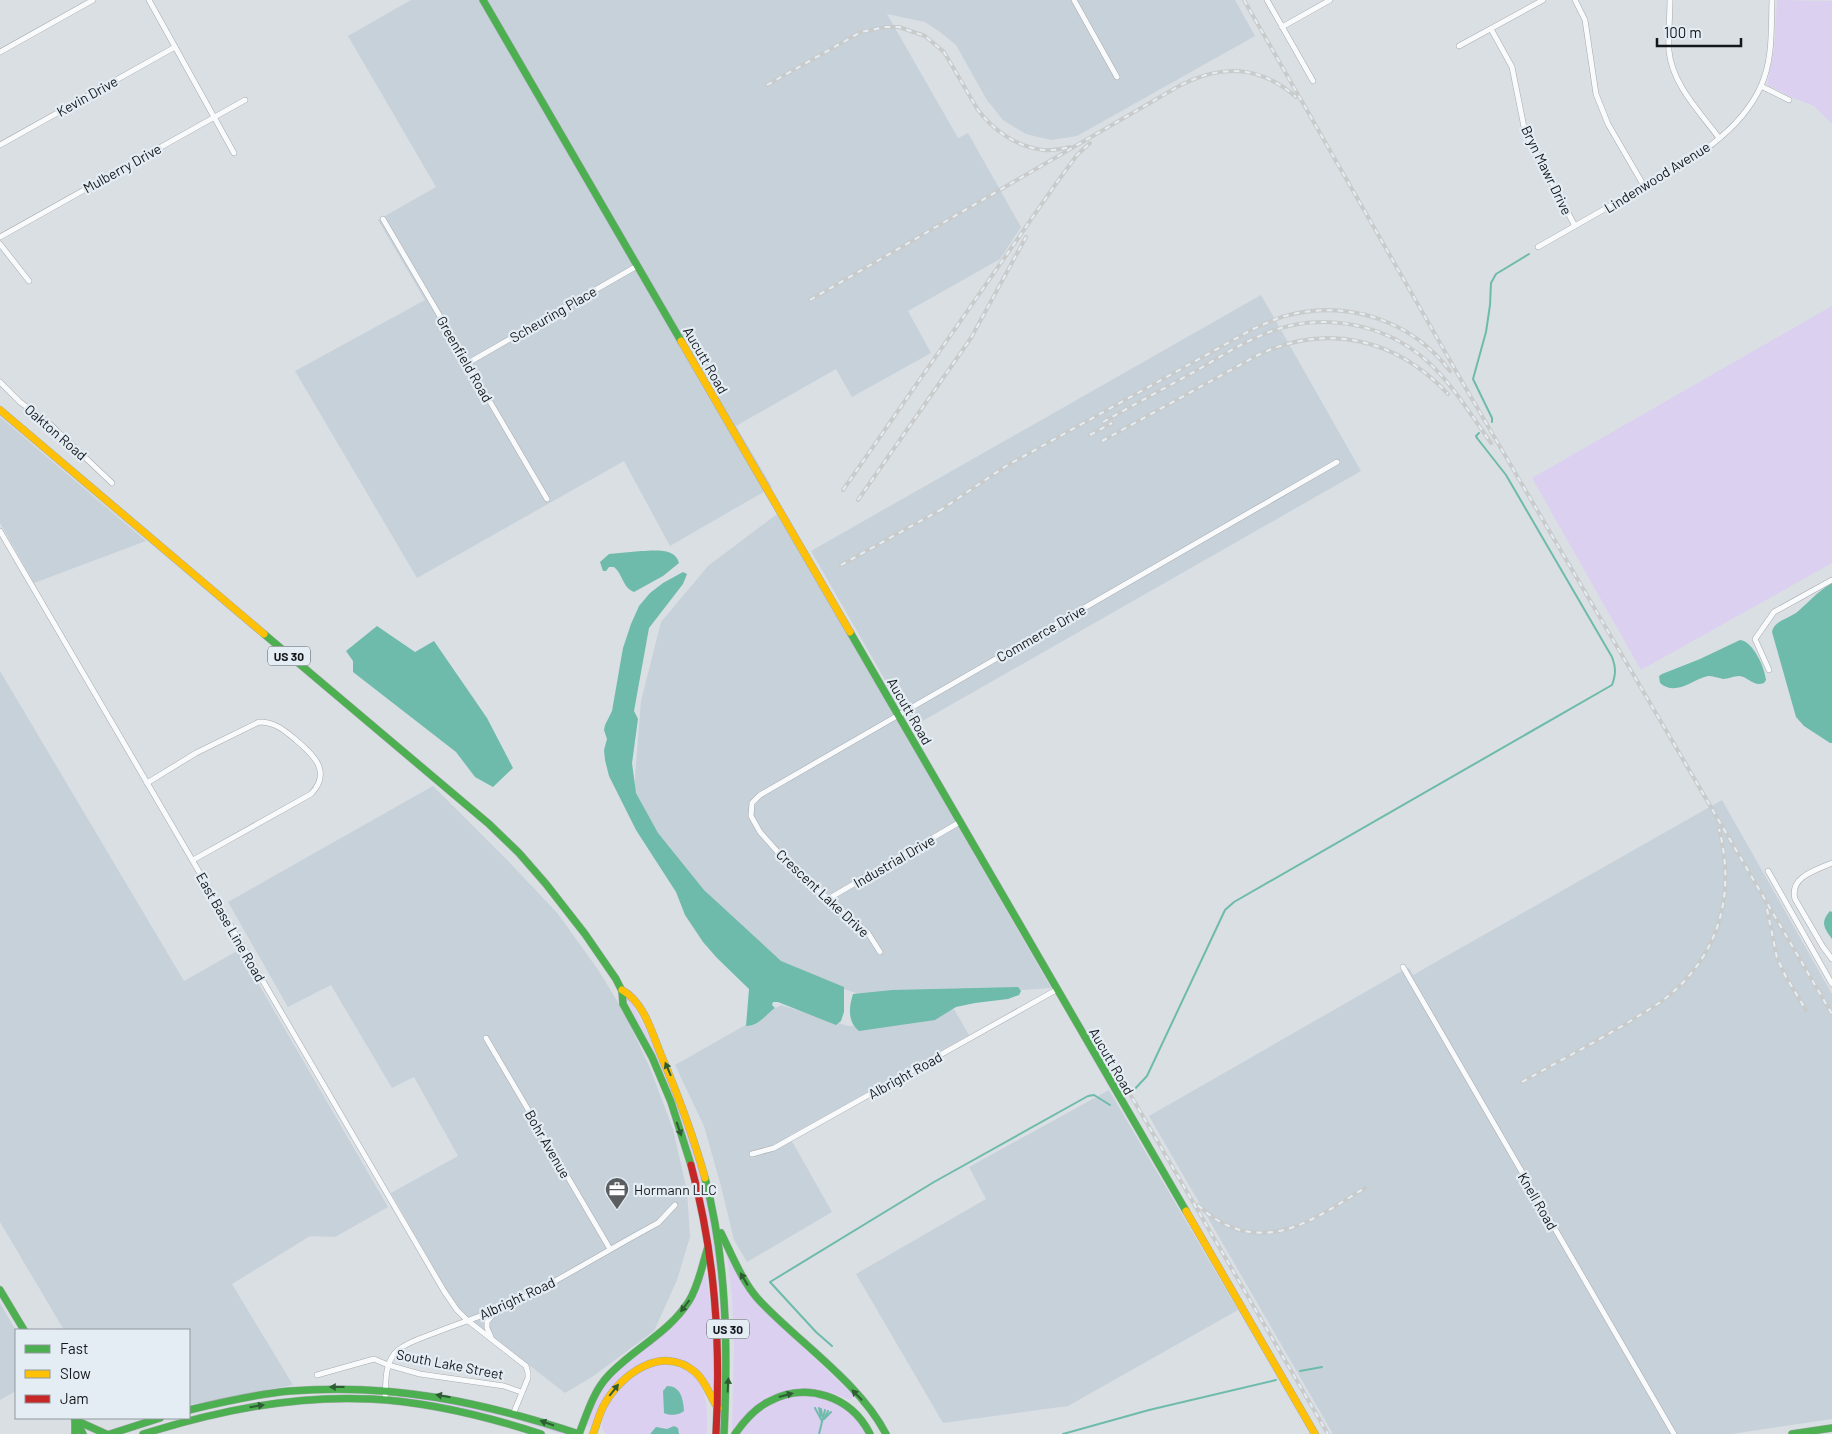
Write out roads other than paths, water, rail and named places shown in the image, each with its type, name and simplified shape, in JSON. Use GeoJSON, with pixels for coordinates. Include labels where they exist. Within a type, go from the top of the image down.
{"type":"FeatureCollection","features":[{"type":"Feature","properties":{"kind":"main road","name":"Aucutt Road"},"geometry":{"type":"LineString","coordinates":[[483,0],[1315,1434]]}},
{"type":"Feature","properties":{"kind":"main road","name":"US 30"},"geometry":{"type":"LineString","coordinates":[[0,410],[496,831],[548,887],[584,933],[622,990],[631,994],[673,1081],[696,1144],[716,1224],[722,1261],[728,1324],[728,1376],[724,1434]]}},
{"type":"Feature","properties":{"kind":"main road","name":"US 30"},"geometry":{"type":"LineString","coordinates":[[622,990],[622,1001],[652,1058],[680,1130],[700,1202],[709,1245],[718,1328],[718,1408],[716,1434]]}},
{"type":"Feature","properties":{"kind":"main road"},"geometry":{"type":"LineString","coordinates":[[716,1224],[742,1275],[757,1298],[868,1406],[877,1417],[886,1434]]}},
{"type":"Feature","properties":{"kind":"main road"},"geometry":{"type":"LineString","coordinates":[[190,1410],[254,1396],[294,1390],[343,1387],[385,1389],[451,1398],[514,1412],[579,1434],[593,1398],[602,1383],[617,1367],[678,1315],[689,1302],[699,1280],[709,1245]]}},
{"type":"Feature","properties":{"kind":"main road"},"geometry":{"type":"LineString","coordinates":[[0,1290],[23,1329]]}},
{"type":"Feature","properties":{"kind":"main road"},"geometry":{"type":"LineString","coordinates":[[593,1434],[604,1406],[618,1385],[635,1369],[657,1361],[674,1362],[690,1368],[703,1380],[718,1408]]}},
{"type":"Feature","properties":{"kind":"main road"},"geometry":{"type":"LineString","coordinates":[[735,1434],[748,1416],[767,1402],[784,1394],[804,1392],[830,1396],[848,1406],[865,1423],[870,1434]]}},
{"type":"Feature","properties":{"kind":"main road"},"geometry":{"type":"LineString","coordinates":[[143,1434],[215,1414],[268,1404],[334,1399],[385,1400],[459,1412],[541,1434]]}},
{"type":"Feature","properties":{"kind":"main road"},"geometry":{"type":"LineString","coordinates":[[75,1419],[75,1434]]}},
{"type":"Feature","properties":{"kind":"main road"},"geometry":{"type":"LineString","coordinates":[[75,1419],[83,1434]]}},
{"type":"Feature","properties":{"kind":"main road"},"geometry":{"type":"LineString","coordinates":[[75,1419],[106,1434]]}},
{"type":"Feature","properties":{"kind":"main road"},"geometry":{"type":"LineString","coordinates":[[110,1434],[157,1419]]}},
{"type":"Feature","properties":{"kind":"main road"},"geometry":{"type":"LineString","coordinates":[[1792,1434],[1832,1428]]}},
{"type":"Feature","properties":{"kind":"street"},"geometry":{"type":"LineString","coordinates":[[0,52],[93,0]]}},
{"type":"Feature","properties":{"kind":"street"},"geometry":{"type":"LineString","coordinates":[[149,0],[234,153]]}},
{"type":"Feature","properties":{"kind":"street"},"geometry":{"type":"LineString","coordinates":[[1074,0],[1118,77]]}},
{"type":"Feature","properties":{"kind":"street"},"geometry":{"type":"LineString","coordinates":[[1267,0],[1313,81]]}},
{"type":"Feature","properties":{"kind":"street"},"geometry":{"type":"LineString","coordinates":[[1282,27],[1330,0]]}},
{"type":"Feature","properties":{"kind":"street"},"geometry":{"type":"LineString","coordinates":[[1459,46],[1543,0]]}},
{"type":"Feature","properties":{"kind":"street"},"geometry":{"type":"LineString","coordinates":[[1574,0],[1585,20],[1596,94],[1608,124],[1644,186]]}},
{"type":"Feature","properties":{"kind":"street"},"geometry":{"type":"LineString","coordinates":[[1670,0],[1669,52],[1677,78],[1687,96],[1719,138]]}},
{"type":"Feature","properties":{"kind":"street","name":"Lindenwood Avenue"},"geometry":{"type":"LineString","coordinates":[[1538,247],[1688,160],[1719,138],[1742,116],[1761,86],[1768,67],[1772,47],[1772,0]]}},
{"type":"Feature","properties":{"kind":"street","name":"Bryn Mawr Drive"},"geometry":{"type":"LineString","coordinates":[[1491,29],[1512,67],[1525,132],[1575,226]]}},
{"type":"Feature","properties":{"kind":"street","name":"Kevin Drive"},"geometry":{"type":"LineString","coordinates":[[0,145],[175,47]]}},
{"type":"Feature","properties":{"kind":"street"},"geometry":{"type":"LineString","coordinates":[[1761,86],[1789,100]]}},
{"type":"Feature","properties":{"kind":"street","name":"Mulberry Drive"},"geometry":{"type":"LineString","coordinates":[[0,237],[245,100]]}},
{"type":"Feature","properties":{"kind":"street","name":"Greenfield Road"},"geometry":{"type":"LineString","coordinates":[[384,219],[547,499]]}},
{"type":"Feature","properties":{"kind":"street"},"geometry":{"type":"LineString","coordinates":[[0,244],[29,281]]}},
{"type":"Feature","properties":{"kind":"street","name":"Scheuring Place"},"geometry":{"type":"LineString","coordinates":[[468,363],[637,266]]}},
{"type":"Feature","properties":{"kind":"street","name":"Oakton Road"},"geometry":{"type":"LineString","coordinates":[[0,382],[20,402],[51,425],[112,483]]}},
{"type":"Feature","properties":{"kind":"street","name":"Commerce Drive"},"geometry":{"type":"LineString","coordinates":[[751,810],[752,803],[760,795],[1337,462]]}},
{"type":"Feature","properties":{"kind":"street","name":"East Base Line Road"},"geometry":{"type":"LineString","coordinates":[[0,531],[444,1291],[457,1310],[467,1320],[520,1360],[527,1369],[528,1378],[522,1392]]}},
{"type":"Feature","properties":{"kind":"street"},"geometry":{"type":"LineString","coordinates":[[1769,670],[1755,639],[1774,612],[1832,580]]}},
{"type":"Feature","properties":{"kind":"street"},"geometry":{"type":"LineString","coordinates":[[147,783],[196,753],[259,722],[277,725],[311,752],[317,761],[320,771],[319,780],[311,794],[192,860]]}},
{"type":"Feature","properties":{"kind":"street","name":"Crescent Lake Drive"},"geometry":{"type":"LineString","coordinates":[[751,810],[754,822],[791,867],[868,933],[880,952]]}},
{"type":"Feature","properties":{"kind":"street","name":"Industrial Drive"},"geometry":{"type":"LineString","coordinates":[[828,899],[960,822]]}},
{"type":"Feature","properties":{"kind":"street"},"geometry":{"type":"LineString","coordinates":[[1832,863],[1805,875],[1796,883],[1794,899],[1832,959]]}},
{"type":"Feature","properties":{"kind":"street"},"geometry":{"type":"LineString","coordinates":[[1768,871],[1832,984]]}},
{"type":"Feature","properties":{"kind":"street","name":"Knell Road"},"geometry":{"type":"LineString","coordinates":[[1403,967],[1674,1434]]}},
{"type":"Feature","properties":{"kind":"street","name":"Albright Road"},"geometry":{"type":"LineString","coordinates":[[752,1154],[774,1148],[1056,990]]}},
{"type":"Feature","properties":{"kind":"street","name":"Bohr Avenue"},"geometry":{"type":"LineString","coordinates":[[486,1038],[610,1249]]}},
{"type":"Feature","properties":{"kind":"street","name":"Albright Road"},"geometry":{"type":"LineString","coordinates":[[388,1365],[396,1352],[405,1345],[499,1309],[524,1297],[658,1222],[675,1205]]}},
{"type":"Feature","properties":{"kind":"street"},"geometry":{"type":"LineString","coordinates":[[495,1341],[488,1332],[487,1322],[499,1309]]}},
{"type":"Feature","properties":{"kind":"street","name":"South Lake Street"},"geometry":{"type":"LineString","coordinates":[[317,1375],[370,1359],[420,1374],[504,1386],[522,1392]]}},
{"type":"Feature","properties":{"kind":"street"},"geometry":{"type":"LineString","coordinates":[[385,1400],[388,1365]]}},
{"type":"Feature","properties":{"kind":"street"},"geometry":{"type":"LineString","coordinates":[[514,1412],[522,1392]]}},
{"type":"Feature","properties":{"kind":"waterway"},"geometry":{"type":"LineString","coordinates":[[1492,422],[1492,418],[1473,379],[1486,332],[1491,283],[1496,274],[1529,254]]}},
{"type":"Feature","properties":{"kind":"waterway"},"geometry":{"type":"LineString","coordinates":[[1477,438],[1476,436],[1479,433]]}},
{"type":"Feature","properties":{"kind":"waterway"},"geometry":{"type":"LineString","coordinates":[[1132,1092],[1147,1076],[1225,910],[1234,902],[1612,685],[1615,671],[1612,657],[1506,475],[1477,438]]}},
{"type":"Feature","properties":{"kind":"waterway"},"geometry":{"type":"LineString","coordinates":[[832,1346],[816,1332],[770,1282],[934,1182],[1088,1096],[1094,1095],[1110,1105]]}},
{"type":"Feature","properties":{"kind":"waterway"},"geometry":{"type":"LineString","coordinates":[[1300,1371],[1322,1367]]}},
{"type":"Feature","properties":{"kind":"waterway"},"geometry":{"type":"LineString","coordinates":[[1063,1434],[1149,1410],[1276,1380]]}},
{"type":"Feature","properties":{"kind":"waterway"},"geometry":{"type":"LineString","coordinates":[[815,1408],[822,1421]]}},
{"type":"Feature","properties":{"kind":"waterway"},"geometry":{"type":"LineString","coordinates":[[819,1408],[821,1416]]}},
{"type":"Feature","properties":{"kind":"waterway"},"geometry":{"type":"LineString","coordinates":[[821,1409],[822,1416]]}},
{"type":"Feature","properties":{"kind":"waterway"},"geometry":{"type":"LineString","coordinates":[[819,1434],[825,1410]]}},
{"type":"Feature","properties":{"kind":"waterway"},"geometry":{"type":"LineString","coordinates":[[825,1417],[828,1411]]}},
{"type":"Feature","properties":{"kind":"waterway"},"geometry":{"type":"LineString","coordinates":[[824,1419],[831,1412]]}},
{"type":"Feature","properties":{"kind":"railway"},"geometry":{"type":"LineString","coordinates":[[1244,0],[1468,392],[1832,1014]]}},
{"type":"Feature","properties":{"kind":"railway"},"geometry":{"type":"LineString","coordinates":[[767,85],[861,32],[886,27],[899,27],[925,36],[944,52],[978,110],[998,131],[1015,141],[1033,148],[1053,150],[1070,147]]}},
{"type":"Feature","properties":{"kind":"railway"},"geometry":{"type":"LineString","coordinates":[[810,300],[1179,86],[1195,79],[1225,71],[1240,71],[1268,79],[1282,86],[1296,97]]}},
{"type":"Feature","properties":{"kind":"railway"},"geometry":{"type":"LineString","coordinates":[[843,490],[1055,185],[1077,155],[1090,143]]}},
{"type":"Feature","properties":{"kind":"railway"},"geometry":{"type":"LineString","coordinates":[[858,500],[971,338],[1026,237]]}},
{"type":"Feature","properties":{"kind":"railway"},"geometry":{"type":"LineString","coordinates":[[939,511],[1006,466],[1253,329],[1284,316],[1312,311],[1334,310],[1378,319],[1398,327],[1417,339],[1435,354],[1450,371]]}},
{"type":"Feature","properties":{"kind":"railway"},"geometry":{"type":"LineString","coordinates":[[1103,422],[1262,335],[1304,323],[1326,322],[1347,324],[1389,336],[1426,360],[1461,400],[1491,443]]}},
{"type":"Feature","properties":{"kind":"railway"},"geometry":{"type":"LineString","coordinates":[[1102,441],[1258,355],[1284,345],[1310,339],[1335,338],[1360,342],[1384,349],[1406,360],[1428,375],[1448,394]]}},
{"type":"Feature","properties":{"kind":"railway"},"geometry":{"type":"LineString","coordinates":[[1090,435],[1112,423]]}},
{"type":"Feature","properties":{"kind":"railway"},"geometry":{"type":"LineString","coordinates":[[841,565],[944,508]]}},
{"type":"Feature","properties":{"kind":"railway"},"geometry":{"type":"LineString","coordinates":[[1522,1082],[1605,1036],[1664,1000],[1689,975],[1703,957],[1713,938],[1720,918],[1725,874],[1724,852],[1719,829]]}},
{"type":"Feature","properties":{"kind":"railway"},"geometry":{"type":"LineString","coordinates":[[1767,909],[1777,958],[1806,1010]]}},
{"type":"Feature","properties":{"kind":"railway"},"geometry":{"type":"LineString","coordinates":[[1116,1070],[1328,1434]]}},
{"type":"Feature","properties":{"kind":"railway"},"geometry":{"type":"LineString","coordinates":[[1198,1205],[1211,1216],[1231,1227],[1255,1232],[1272,1232],[1304,1223],[1365,1188]]}},
{"type":"Feature","properties":{"kind":"place","name":"Hormann LLC"},"geometry":{"type":"Point","coordinates":[617,1210]}}]}
